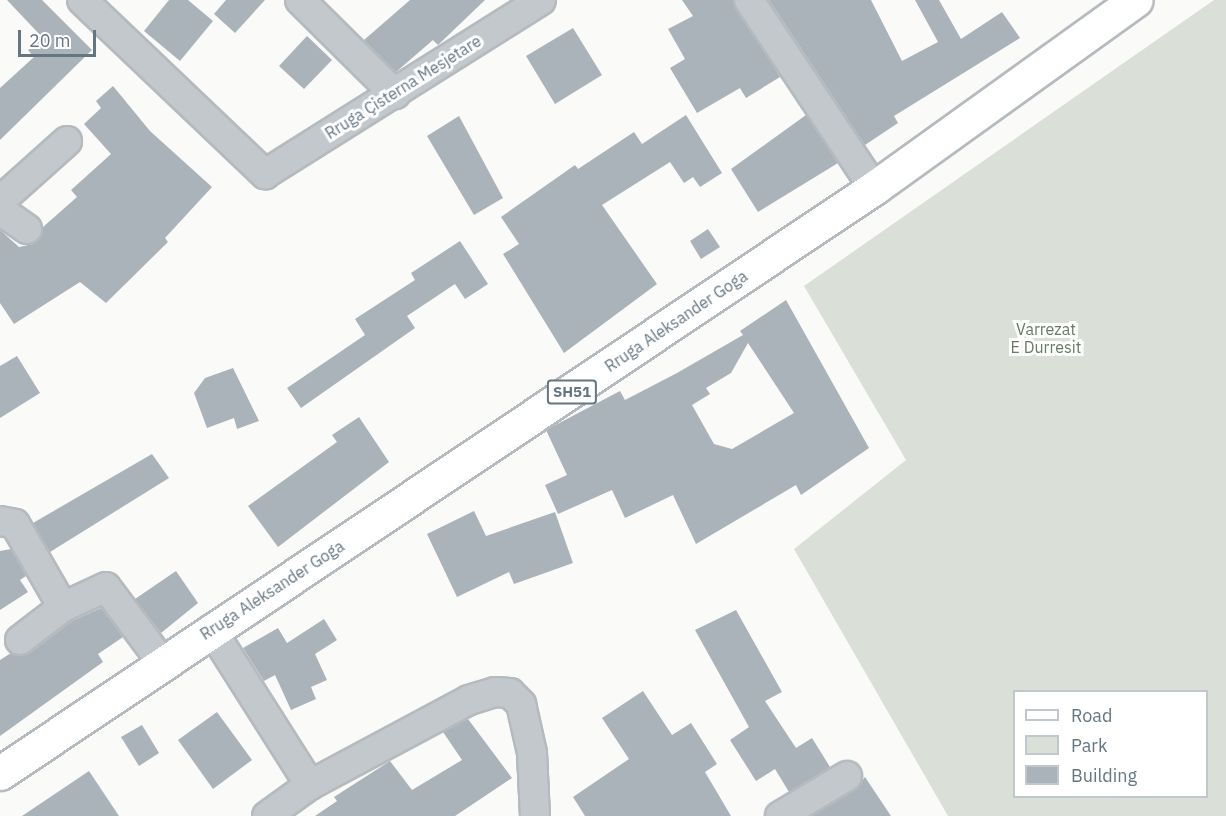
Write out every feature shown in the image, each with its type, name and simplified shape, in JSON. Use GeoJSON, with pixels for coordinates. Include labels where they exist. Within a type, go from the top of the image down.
{"type":"FeatureCollection","features":[{"type":"Feature","properties":{"kind":"main road","name":"Rruga Aleksander Goga"},"geometry":{"type":"LineString","coordinates":[[0,773],[162,662],[874,188],[1136,0]]}},
{"type":"Feature","properties":{"kind":"street","name":"Rruga Çisterna Mesjetare"},"geometry":{"type":"LineString","coordinates":[[82,0],[264,174],[541,0]]}},
{"type":"Feature","properties":{"kind":"street"},"geometry":{"type":"LineString","coordinates":[[300,0],[394,94]]}},
{"type":"Feature","properties":{"kind":"street"},"geometry":{"type":"LineString","coordinates":[[749,0],[874,188]]}},
{"type":"Feature","properties":{"kind":"street"},"geometry":{"type":"LineString","coordinates":[[0,201],[68,141]]}},
{"type":"Feature","properties":{"kind":"street"},"geometry":{"type":"LineString","coordinates":[[0,210],[27,229]]}},
{"type":"Feature","properties":{"kind":"street"},"geometry":{"type":"LineString","coordinates":[[0,521],[15,524],[63,607]]}},
{"type":"Feature","properties":{"kind":"street"},"geometry":{"type":"LineString","coordinates":[[20,640],[63,607],[94,589],[113,590],[162,662]]}},
{"type":"Feature","properties":{"kind":"street"},"geometry":{"type":"LineString","coordinates":[[212,629],[310,785]]}},
{"type":"Feature","properties":{"kind":"street"},"geometry":{"type":"LineString","coordinates":[[267,816],[310,785],[469,700],[510,693],[521,704],[532,753],[535,816]]}},
{"type":"Feature","properties":{"kind":"street"},"geometry":{"type":"LineString","coordinates":[[780,816],[847,776]]}},
{"type":"Feature","properties":{"kind":"green space","name":"Varrezat E Durresit"},"geometry":{"type":"Polygon","coordinates":[[[1214,0],[1226,0],[1226,816],[948,816],[794,549],[906,460],[804,286],[1214,0]]]}},
{"type":"Feature","properties":{"kind":"building"},"geometry":{"type":"Polygon","coordinates":[[[7,0],[42,0],[92,50],[0,140],[0,88],[34,57],[28,50],[41,36],[7,0]]]}},
{"type":"Feature","properties":{"kind":"building"},"geometry":{"type":"Polygon","coordinates":[[[169,0],[188,0],[213,21],[180,61],[144,31],[169,0]]]}},
{"type":"Feature","properties":{"kind":"building"},"geometry":{"type":"Polygon","coordinates":[[[226,0],[265,0],[235,33],[214,14],[226,0]]]}},
{"type":"Feature","properties":{"kind":"building"},"geometry":{"type":"Polygon","coordinates":[[[410,0],[485,0],[438,45],[433,40],[396,72],[364,40],[410,0]]]}},
{"type":"Feature","properties":{"kind":"building"},"geometry":{"type":"Polygon","coordinates":[[[682,0],[733,0],[780,77],[746,98],[740,88],[697,113],[670,68],[685,59],[668,29],[693,16],[682,0]]]}},
{"type":"Feature","properties":{"kind":"building"},"geometry":{"type":"Polygon","coordinates":[[[769,0],[871,0],[902,61],[938,42],[915,0],[939,0],[961,39],[1002,12],[1020,38],[894,116],[898,123],[865,145],[769,0]]]}},
{"type":"Feature","properties":{"kind":"building"},"geometry":{"type":"Polygon","coordinates":[[[573,28],[602,75],[555,104],[526,56],[573,28]]]}},
{"type":"Feature","properties":{"kind":"building"},"geometry":{"type":"Polygon","coordinates":[[[307,36],[332,60],[304,89],[279,66],[307,36]]]}},
{"type":"Feature","properties":{"kind":"building"},"geometry":{"type":"Polygon","coordinates":[[[113,86],[150,131],[212,187],[165,238],[168,242],[106,303],[80,282],[14,324],[0,303],[0,230],[19,247],[33,244],[43,227],[77,197],[71,190],[111,154],[84,124],[101,108],[96,101],[113,86]]]}},
{"type":"Feature","properties":{"kind":"building"},"geometry":{"type":"Polygon","coordinates":[[[686,115],[722,173],[700,187],[693,177],[684,183],[670,162],[602,205],[657,284],[564,353],[503,254],[519,244],[501,217],[575,165],[578,169],[634,132],[642,144],[686,115]]]}},
{"type":"Feature","properties":{"kind":"building"},"geometry":{"type":"Polygon","coordinates":[[[806,115],[838,163],[758,212],[731,169],[806,115]]]}},
{"type":"Feature","properties":{"kind":"building"},"geometry":{"type":"Polygon","coordinates":[[[459,116],[503,198],[474,215],[427,136],[459,116]]]}},
{"type":"Feature","properties":{"kind":"building"},"geometry":{"type":"Polygon","coordinates":[[[708,229],[720,247],[701,259],[690,241],[708,229]]]}},
{"type":"Feature","properties":{"kind":"building"},"geometry":{"type":"Polygon","coordinates":[[[460,241],[488,284],[465,299],[455,284],[407,316],[415,328],[301,408],[287,388],[365,335],[355,319],[415,280],[411,273],[460,241]]]}},
{"type":"Feature","properties":{"kind":"building"},"geometry":{"type":"Polygon","coordinates":[[[786,300],[869,448],[801,495],[796,485],[696,544],[673,495],[625,518],[612,490],[558,514],[545,485],[567,475],[546,430],[620,391],[625,400],[743,335],[740,331],[786,300]],[[748,343],[731,373],[706,388],[710,394],[692,405],[714,444],[732,449],[794,413],[748,343]]]}},
{"type":"Feature","properties":{"kind":"building"},"geometry":{"type":"Polygon","coordinates":[[[17,356],[40,393],[0,418],[0,366],[17,356]]]}},
{"type":"Feature","properties":{"kind":"building"},"geometry":{"type":"Polygon","coordinates":[[[233,368],[259,421],[237,429],[234,418],[207,428],[194,393],[205,378],[233,368]]]}},
{"type":"Feature","properties":{"kind":"building"},"geometry":{"type":"Polygon","coordinates":[[[359,417],[389,462],[278,547],[248,506],[337,442],[332,435],[359,417]]]}},
{"type":"Feature","properties":{"kind":"building"},"geometry":{"type":"Polygon","coordinates":[[[152,454],[169,478],[50,552],[33,523],[152,454]]]}},
{"type":"Feature","properties":{"kind":"building"},"geometry":{"type":"Polygon","coordinates":[[[474,511],[486,536],[555,512],[573,563],[514,584],[509,572],[457,597],[427,534],[474,511]]]}},
{"type":"Feature","properties":{"kind":"building"},"geometry":{"type":"Polygon","coordinates":[[[11,549],[26,576],[20,580],[28,592],[0,610],[0,551],[11,549]]]}},
{"type":"Feature","properties":{"kind":"building"},"geometry":{"type":"Polygon","coordinates":[[[176,571],[198,603],[161,633],[135,599],[176,571]]]}},
{"type":"Feature","properties":{"kind":"building"},"geometry":{"type":"Polygon","coordinates":[[[101,608],[123,637],[98,654],[103,662],[0,736],[0,660],[11,653],[30,653],[72,621],[101,608]]]}},
{"type":"Feature","properties":{"kind":"building"},"geometry":{"type":"Polygon","coordinates":[[[736,610],[782,692],[765,701],[796,748],[812,738],[830,767],[789,792],[775,769],[756,781],[730,740],[749,727],[695,630],[736,610]]]}},
{"type":"Feature","properties":{"kind":"building"},"geometry":{"type":"Polygon","coordinates":[[[324,619],[337,640],[315,654],[327,680],[311,687],[316,699],[291,710],[275,675],[264,681],[243,648],[278,628],[287,643],[324,619]]]}},
{"type":"Feature","properties":{"kind":"building"},"geometry":{"type":"Polygon","coordinates":[[[643,691],[672,735],[691,723],[717,764],[705,772],[731,816],[585,816],[573,797],[629,759],[602,718],[643,691]]]}},
{"type":"Feature","properties":{"kind":"building"},"geometry":{"type":"Polygon","coordinates":[[[217,712],[252,760],[213,789],[178,740],[217,712]]]}},
{"type":"Feature","properties":{"kind":"building"},"geometry":{"type":"Polygon","coordinates":[[[468,719],[512,778],[455,816],[315,816],[337,801],[334,797],[390,761],[412,790],[462,760],[443,732],[468,719]]]}},
{"type":"Feature","properties":{"kind":"building"},"geometry":{"type":"Polygon","coordinates":[[[142,725],[159,753],[139,766],[121,737],[142,725]]]}},
{"type":"Feature","properties":{"kind":"building"},"geometry":{"type":"Polygon","coordinates":[[[89,771],[119,816],[22,816],[89,771]]]}},
{"type":"Feature","properties":{"kind":"building"},"geometry":{"type":"Polygon","coordinates":[[[865,777],[891,816],[812,816],[855,790],[865,777]]]}}]}
